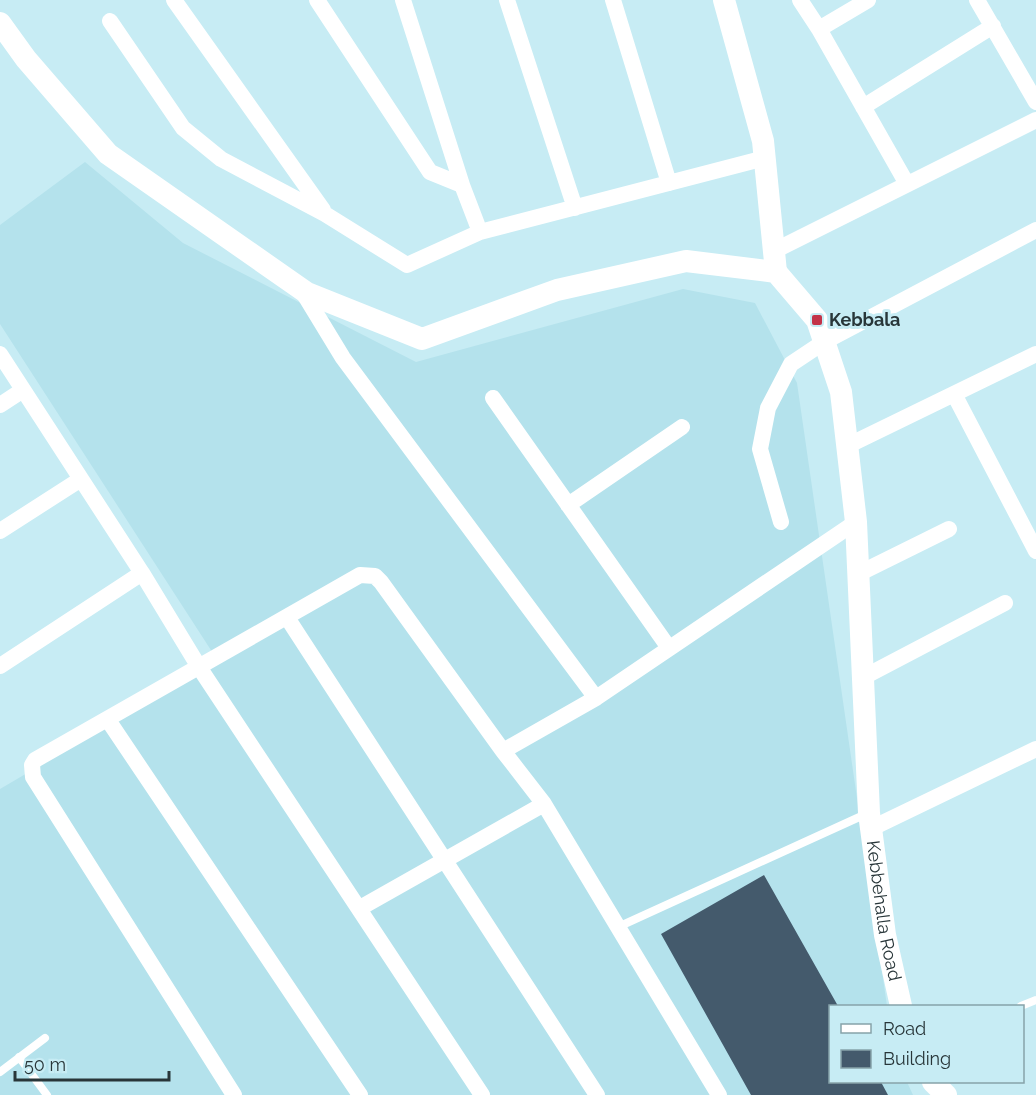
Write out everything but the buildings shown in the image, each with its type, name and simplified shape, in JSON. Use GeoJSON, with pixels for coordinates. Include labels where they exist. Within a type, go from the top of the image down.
{"type":"FeatureCollection","features":[{"type":"Feature","properties":{"kind":"street"},"geometry":{"type":"LineString","coordinates":[[174,0],[325,214]]}},
{"type":"Feature","properties":{"kind":"street"},"geometry":{"type":"LineString","coordinates":[[316,0],[430,172],[462,184]]}},
{"type":"Feature","properties":{"kind":"street"},"geometry":{"type":"LineString","coordinates":[[403,0],[462,184],[480,232]]}},
{"type":"Feature","properties":{"kind":"street"},"geometry":{"type":"LineString","coordinates":[[507,0],[575,208]]}},
{"type":"Feature","properties":{"kind":"street"},"geometry":{"type":"LineString","coordinates":[[613,0],[669,183]]}},
{"type":"Feature","properties":{"kind":"street"},"geometry":{"type":"LineString","coordinates":[[724,0],[763,141],[775,261]]}},
{"type":"Feature","properties":{"kind":"street"},"geometry":{"type":"LineString","coordinates":[[800,0],[819,29],[907,184]]}},
{"type":"Feature","properties":{"kind":"street"},"geometry":{"type":"LineString","coordinates":[[819,29],[868,0]]}},
{"type":"Feature","properties":{"kind":"street"},"geometry":{"type":"LineString","coordinates":[[977,0],[1036,102]]}},
{"type":"Feature","properties":{"kind":"street"},"geometry":{"type":"LineString","coordinates":[[110,21],[183,128],[221,159],[325,214],[407,265],[480,232],[765,158]]}},
{"type":"Feature","properties":{"kind":"street"},"geometry":{"type":"LineString","coordinates":[[0,24],[26,59],[108,154],[301,289],[422,339],[557,290],[686,261],[775,261],[907,184],[1036,120]]}},
{"type":"Feature","properties":{"kind":"street"},"geometry":{"type":"LineString","coordinates":[[863,107],[993,26]]}},
{"type":"Feature","properties":{"kind":"street"},"geometry":{"type":"LineString","coordinates":[[781,522],[760,449],[768,408],[791,363],[824,342],[1036,230]]}},
{"type":"Feature","properties":{"kind":"street","name":"Kebbehalla Road"},"geometry":{"type":"LineString","coordinates":[[775,261],[817,320],[841,392],[856,522],[870,821],[885,935],[901,1005]]}},
{"type":"Feature","properties":{"kind":"street"},"geometry":{"type":"LineString","coordinates":[[301,289],[343,358],[596,698]]}},
{"type":"Feature","properties":{"kind":"street"},"geometry":{"type":"LineString","coordinates":[[0,354],[142,573],[199,667],[482,1095]]}},
{"type":"Feature","properties":{"kind":"street"},"geometry":{"type":"LineString","coordinates":[[847,446],[1036,354]]}},
{"type":"Feature","properties":{"kind":"street"},"geometry":{"type":"LineString","coordinates":[[0,405],[23,390]]}},
{"type":"Feature","properties":{"kind":"street"},"geometry":{"type":"LineString","coordinates":[[954,394],[1036,550]]}},
{"type":"Feature","properties":{"kind":"street"},"geometry":{"type":"LineString","coordinates":[[493,398],[669,648]]}},
{"type":"Feature","properties":{"kind":"street"},"geometry":{"type":"LineString","coordinates":[[568,505],[682,427]]}},
{"type":"Feature","properties":{"kind":"street"},"geometry":{"type":"LineString","coordinates":[[0,531],[81,479]]}},
{"type":"Feature","properties":{"kind":"street"},"geometry":{"type":"LineString","coordinates":[[503,751],[596,698],[856,522]]}},
{"type":"Feature","properties":{"kind":"street"},"geometry":{"type":"LineString","coordinates":[[858,574],[949,528]]}},
{"type":"Feature","properties":{"kind":"street"},"geometry":{"type":"LineString","coordinates":[[0,666],[142,573]]}},
{"type":"Feature","properties":{"kind":"street"},"geometry":{"type":"LineString","coordinates":[[234,1095],[33,777],[32,765],[35,760],[288,619],[360,575],[375,576],[544,804],[719,1095]]}},
{"type":"Feature","properties":{"kind":"street"},"geometry":{"type":"LineString","coordinates":[[862,678],[1005,603]]}},
{"type":"Feature","properties":{"kind":"street"},"geometry":{"type":"LineString","coordinates":[[288,619],[446,859],[597,1095]]}},
{"type":"Feature","properties":{"kind":"street"},"geometry":{"type":"LineString","coordinates":[[108,720],[360,1095]]}},
{"type":"Feature","properties":{"kind":"street"},"geometry":{"type":"LineString","coordinates":[[870,821],[1036,749]]}},
{"type":"Feature","properties":{"kind":"street"},"geometry":{"type":"LineString","coordinates":[[360,908],[544,804]]}},
{"type":"Feature","properties":{"kind":"lane"},"geometry":{"type":"LineString","coordinates":[[618,927],[870,821]]}},
{"type":"Feature","properties":{"kind":"lane"},"geometry":{"type":"LineString","coordinates":[[0,1072],[45,1038]]}},
{"type":"Feature","properties":{"kind":"lane"},"geometry":{"type":"LineString","coordinates":[[19,1057],[47,1095]]}},
{"type":"Feature","properties":{"kind":"shaded area"},"geometry":{"type":"Polygon","coordinates":[[[85,162],[183,243],[416,362],[683,289],[755,303],[797,383],[887,1005],[829,1005],[829,1083],[907,1083],[913,1095],[0,1095],[0,789],[218,661],[0,324],[0,225],[85,162]]]}},
{"type":"Feature","properties":{"kind":"place","name":"Kebbala"},"geometry":{"type":"Point","coordinates":[817,320]}}]}
